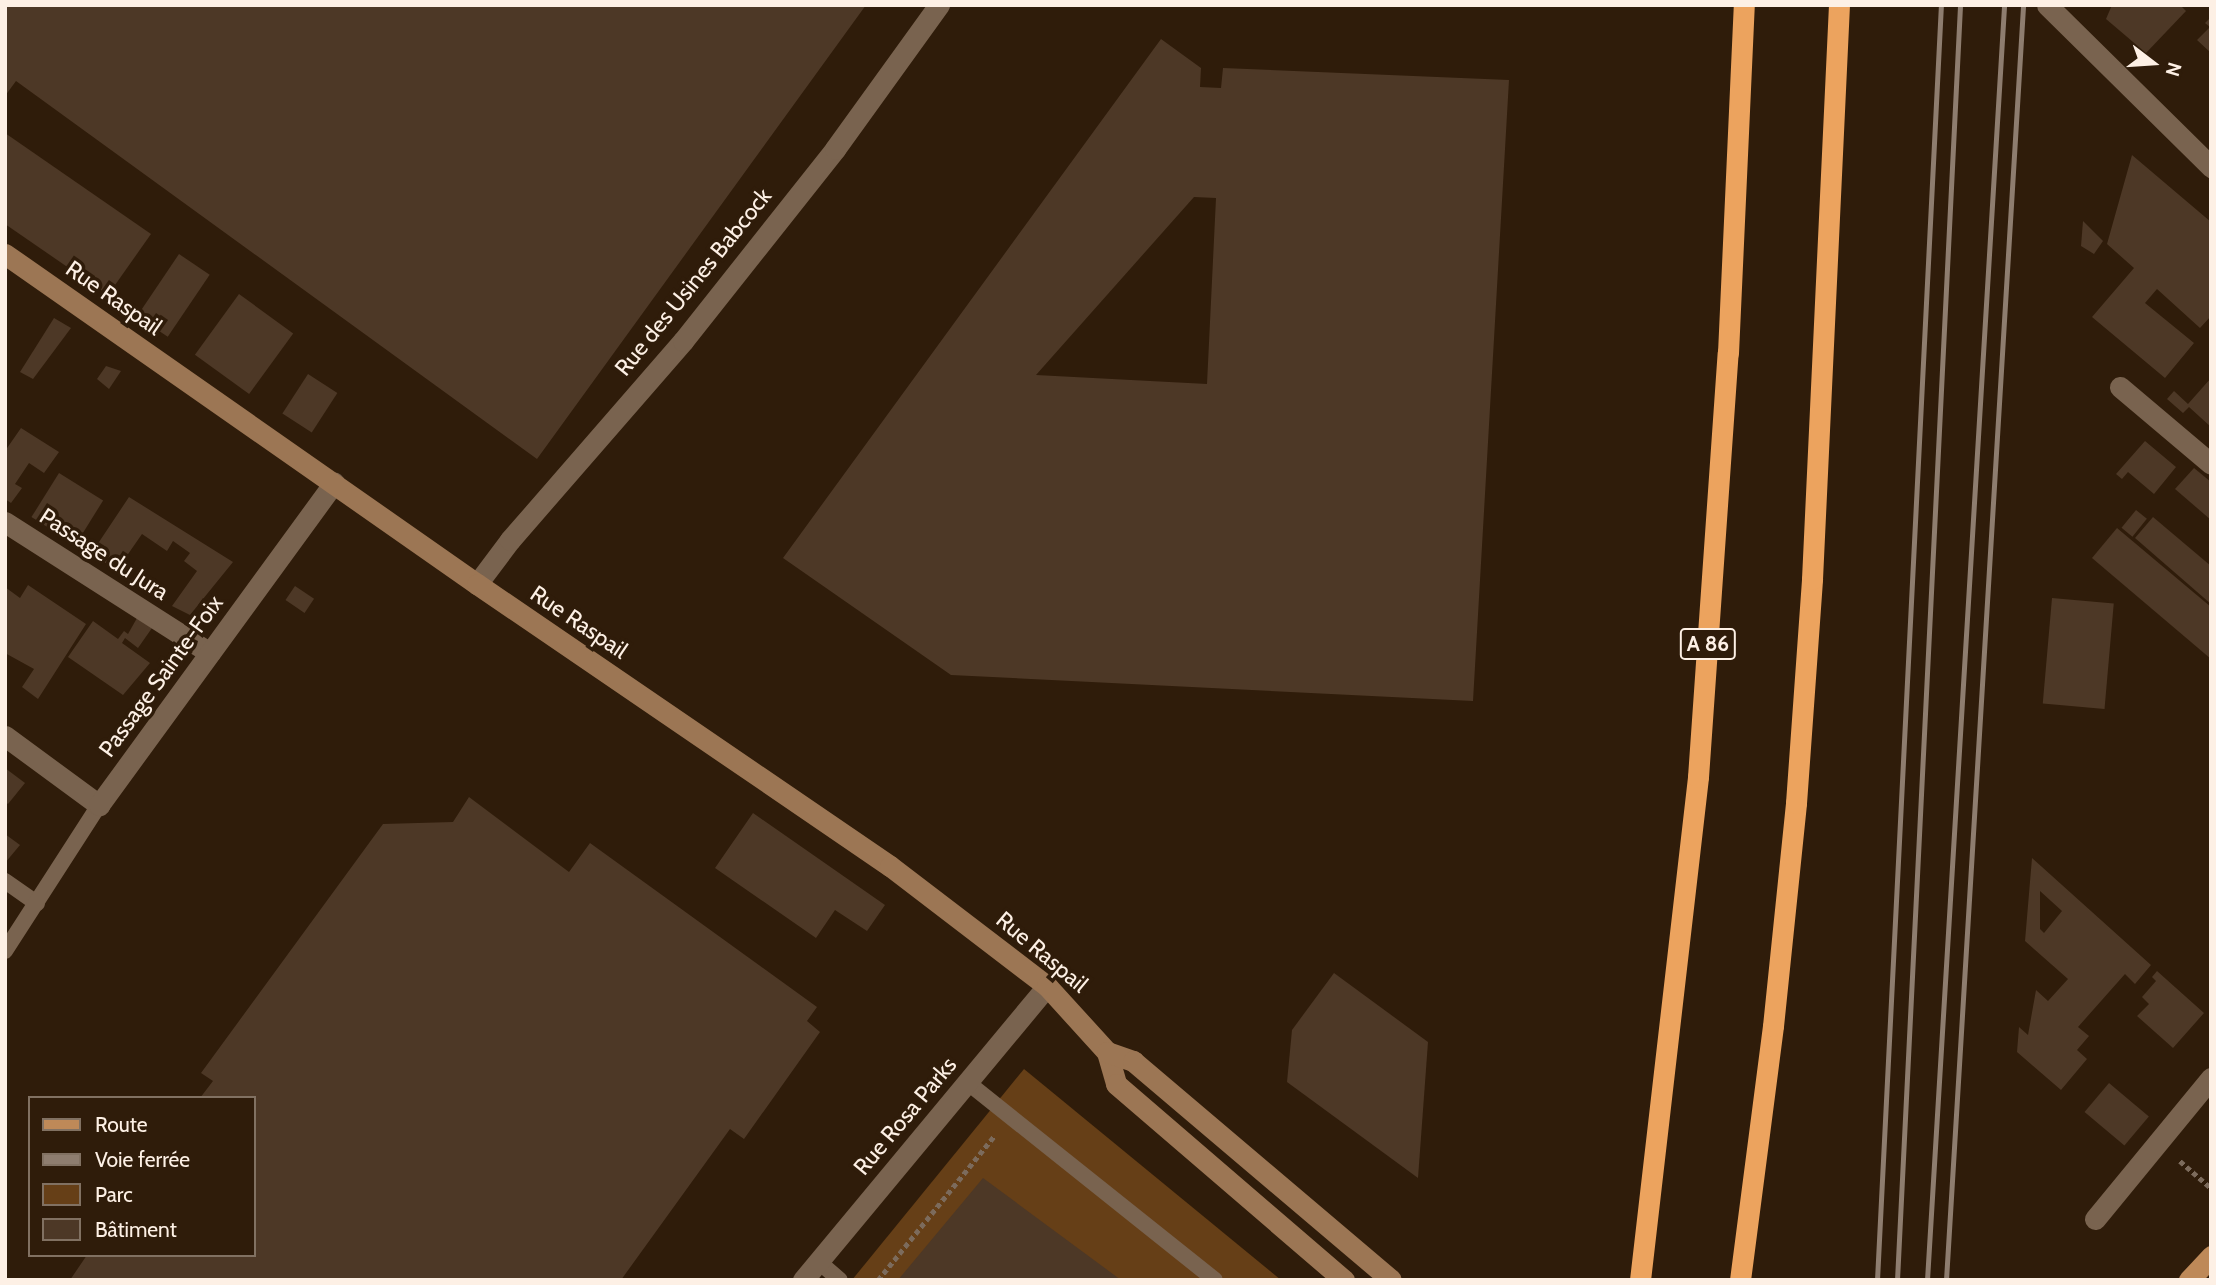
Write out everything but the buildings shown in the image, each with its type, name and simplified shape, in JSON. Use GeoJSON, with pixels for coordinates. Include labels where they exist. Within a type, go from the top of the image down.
{"type":"FeatureCollection","features":[{"type":"Feature","properties":{"kind":"highway","name":"A 86"},"geometry":{"type":"LineString","coordinates":[[1640,1280],[1676,989],[1702,724],[1728,353],[1744,5]]}},
{"type":"Feature","properties":{"kind":"highway"},"geometry":{"type":"LineString","coordinates":[[1740,1280],[1773,1026],[1796,803],[1812,579],[1839,5]]}},
{"type":"Feature","properties":{"kind":"main road"},"geometry":{"type":"LineString","coordinates":[[2189,1280],[2211,1256]]}},
{"type":"Feature","properties":{"kind":"street","name":"Rue des Usines Babcock"},"geometry":{"type":"LineString","coordinates":[[477,584],[510,540],[683,341],[835,149],[939,5]]}},
{"type":"Feature","properties":{"kind":"street"},"geometry":{"type":"LineString","coordinates":[[2047,5],[2211,167]]}},
{"type":"Feature","properties":{"kind":"street","name":"Rue Raspail"},"geometry":{"type":"LineString","coordinates":[[5,254],[477,584],[890,866],[1046,986],[1107,1052]]}},
{"type":"Feature","properties":{"kind":"street"},"geometry":{"type":"LineString","coordinates":[[2120,387],[2211,464]]}},
{"type":"Feature","properties":{"kind":"street","name":"Passage Sainte-Foix"},"geometry":{"type":"LineString","coordinates":[[99,805],[334,483]]}},
{"type":"Feature","properties":{"kind":"street","name":"Passage du Jura"},"geometry":{"type":"LineString","coordinates":[[5,522],[210,653]]}},
{"type":"Feature","properties":{"kind":"street"},"geometry":{"type":"LineString","coordinates":[[5,736],[99,805]]}},
{"type":"Feature","properties":{"kind":"street","name":"Rue Rosa Parks"},"geometry":{"type":"LineString","coordinates":[[803,1280],[1046,986]]}},
{"type":"Feature","properties":{"kind":"street"},"geometry":{"type":"LineString","coordinates":[[1107,1052],[1116,1084],[1344,1280]]}},
{"type":"Feature","properties":{"kind":"street"},"geometry":{"type":"LineString","coordinates":[[1107,1052],[1133,1061],[1391,1280]]}},
{"type":"Feature","properties":{"kind":"street"},"geometry":{"type":"LineString","coordinates":[[2095,1219],[2211,1078]]}},
{"type":"Feature","properties":{"kind":"lane"},"geometry":{"type":"LineString","coordinates":[[5,951],[99,805]]}},
{"type":"Feature","properties":{"kind":"lane"},"geometry":{"type":"LineString","coordinates":[[5,881],[37,903]]}},
{"type":"Feature","properties":{"kind":"lane"},"geometry":{"type":"LineString","coordinates":[[967,1082],[1215,1280]]}},
{"type":"Feature","properties":{"kind":"lane"},"geometry":{"type":"LineString","coordinates":[[818,1261],[841,1280]]}},
{"type":"Feature","properties":{"kind":"path"},"geometry":{"type":"LineString","coordinates":[[878,1280],[1009,1116]]}},
{"type":"Feature","properties":{"kind":"path"},"geometry":{"type":"LineString","coordinates":[[2159,1142],[2211,1188]]}},
{"type":"Feature","properties":{"kind":"green space"},"geometry":{"type":"Polygon","coordinates":[[[1024,1069],[1281,1280],[852,1280],[1024,1069]]]}},
{"type":"Feature","properties":{"kind":"railway"},"geometry":{"type":"LineString","coordinates":[[1877,1280],[1941,5]]}},
{"type":"Feature","properties":{"kind":"railway"},"geometry":{"type":"LineString","coordinates":[[1897,1280],[1960,5]]}},
{"type":"Feature","properties":{"kind":"railway"},"geometry":{"type":"LineString","coordinates":[[1927,1280],[2004,5]]}},
{"type":"Feature","properties":{"kind":"railway"},"geometry":{"type":"LineString","coordinates":[[1946,1280],[2023,5]]}}]}
